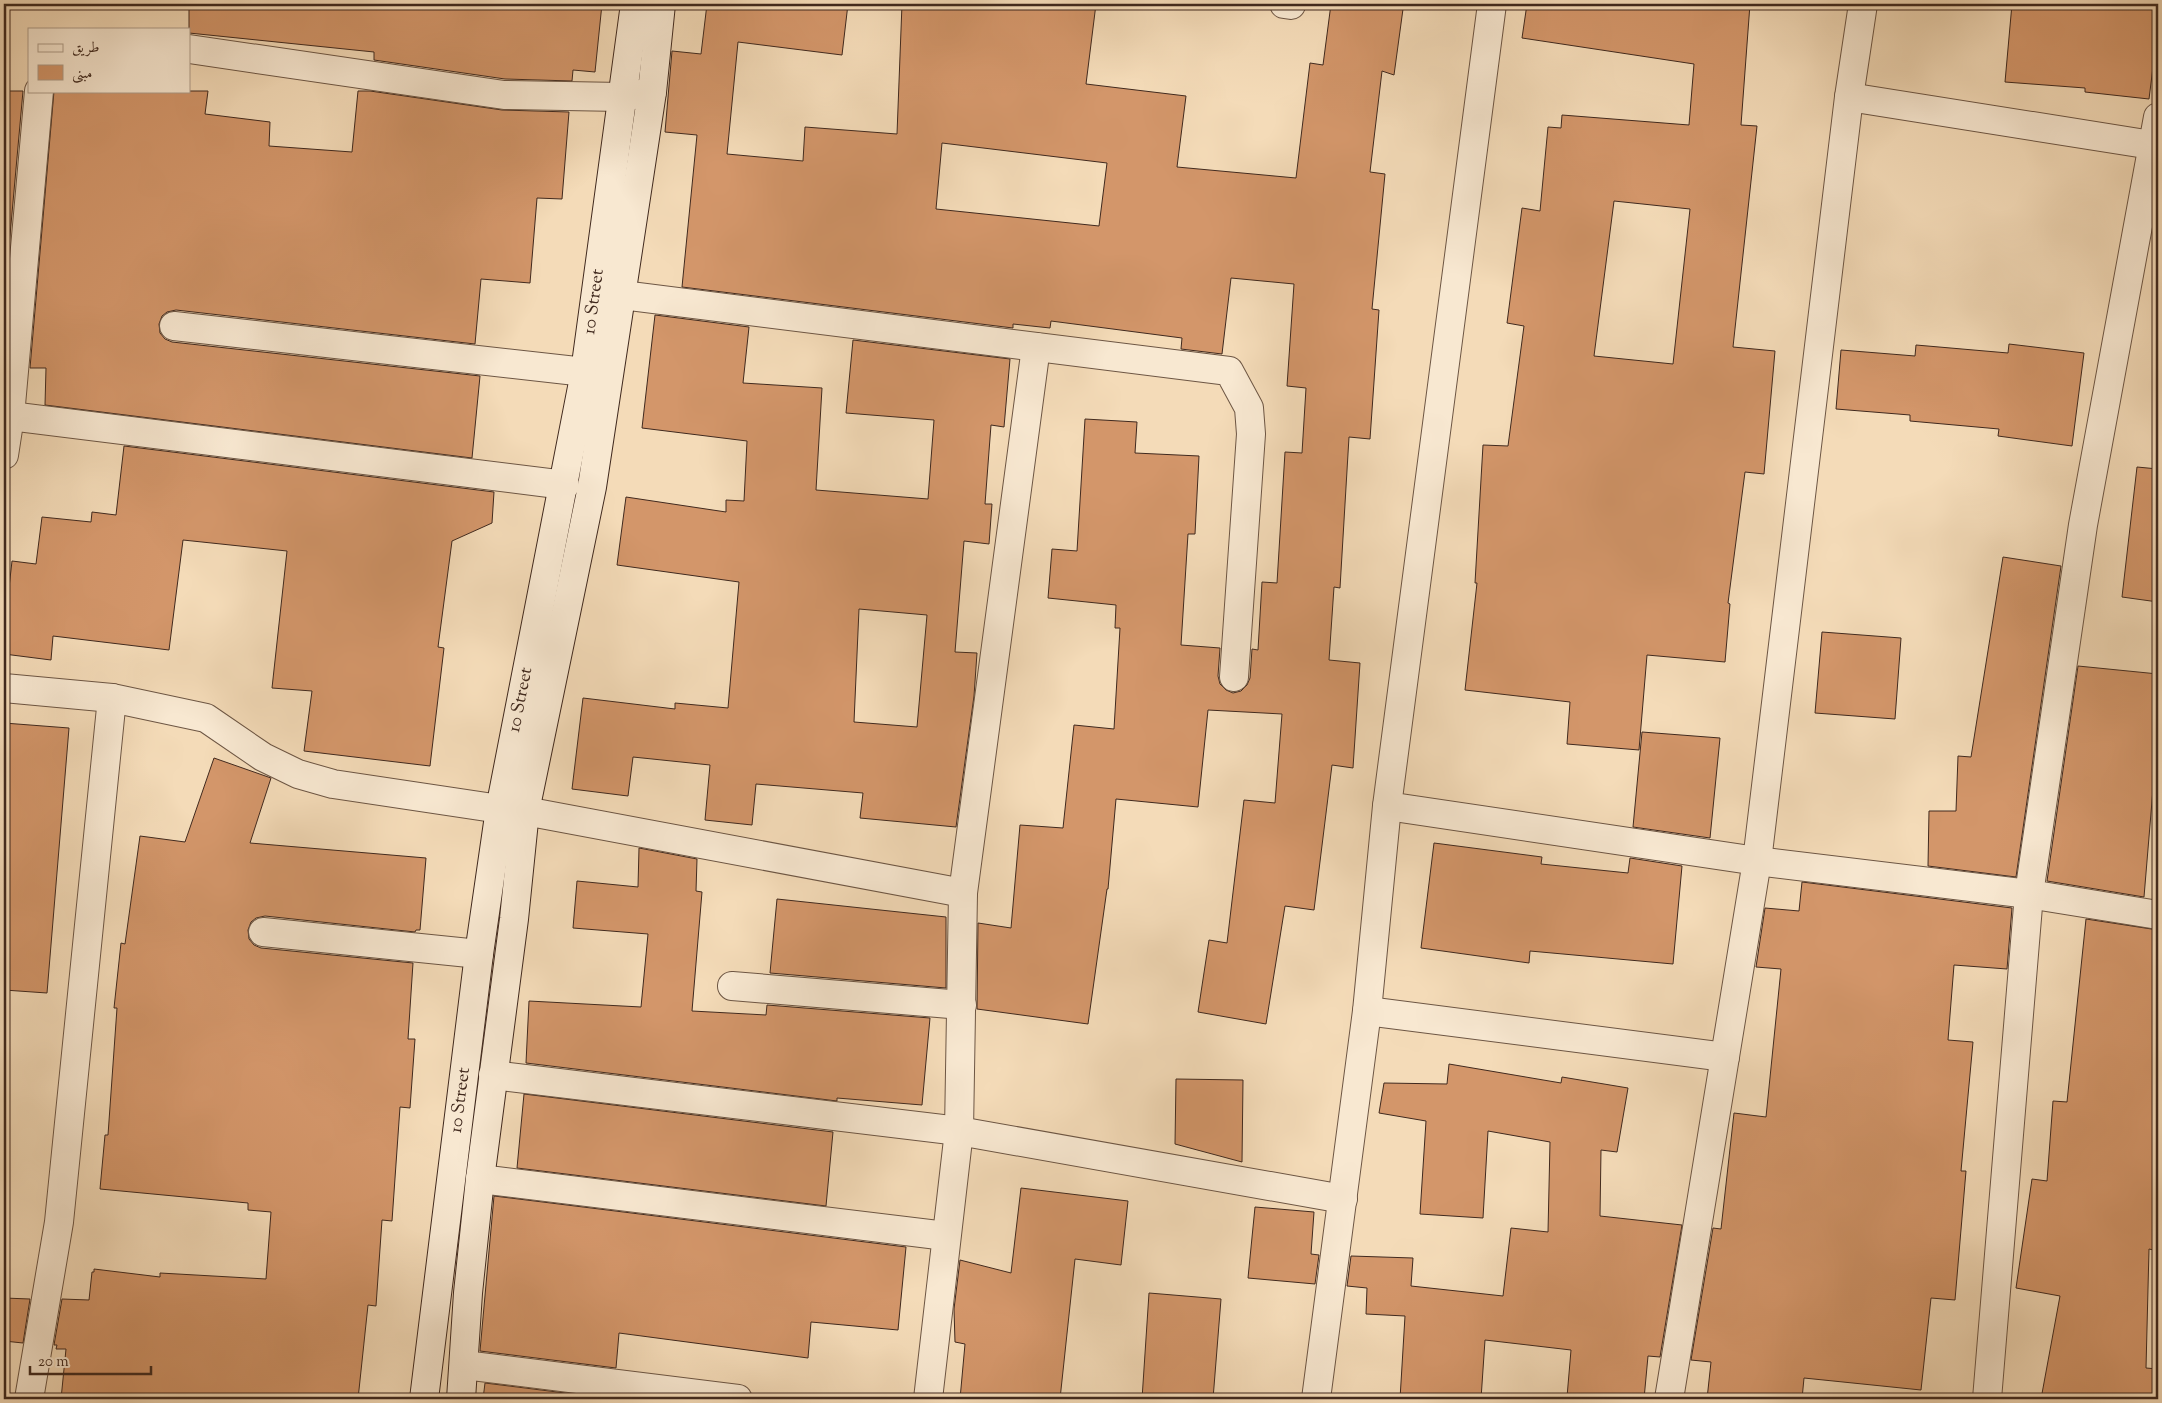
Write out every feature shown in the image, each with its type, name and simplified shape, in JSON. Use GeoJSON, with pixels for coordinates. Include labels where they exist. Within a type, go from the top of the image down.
{"type":"FeatureCollection","features":[{"type":"Feature","properties":{"kind":"street","name":"10 Street"},"geometry":{"type":"LineString","coordinates":[[461,1399],[468,1293],[480,1179],[514,919],[512,810],[585,372],[635,4]]}},
{"type":"Feature","properties":{"kind":"street","name":"10 Street"},"geometry":{"type":"LineString","coordinates":[[424,1399],[479,954],[512,810],[592,487],[652,92],[661,4]]}},
{"type":"Feature","properties":{"kind":"street"},"geometry":{"type":"LineString","coordinates":[[1316,1399],[1367,1011],[1387,806],[1492,4]]}},
{"type":"Feature","properties":{"kind":"street"},"geometry":{"type":"LineString","coordinates":[[1668,1399],[1757,861],[1849,97],[1863,4]]}},
{"type":"Feature","properties":{"kind":"street"},"geometry":{"type":"LineString","coordinates":[[190,49],[504,95],[622,97],[652,92]]}},
{"type":"Feature","properties":{"kind":"street"},"geometry":{"type":"LineString","coordinates":[[4,455],[10,416],[39,92]]}},
{"type":"Feature","properties":{"kind":"street"},"geometry":{"type":"LineString","coordinates":[[1849,97],[2155,145]]}},
{"type":"Feature","properties":{"kind":"street"},"geometry":{"type":"LineString","coordinates":[[1987,1399],[2029,894],[2083,525],[2155,145],[2158,117]]}},
{"type":"Feature","properties":{"kind":"street"},"geometry":{"type":"LineString","coordinates":[[622,295],[1229,372],[1249,408],[1251,434],[1234,677]]}},
{"type":"Feature","properties":{"kind":"street"},"geometry":{"type":"LineString","coordinates":[[174,326],[585,372]]}},
{"type":"Feature","properties":{"kind":"street"},"geometry":{"type":"LineString","coordinates":[[928,1399],[959,1131],[963,893],[1036,347]]}},
{"type":"Feature","properties":{"kind":"street"},"geometry":{"type":"LineString","coordinates":[[10,416],[565,485]]}},
{"type":"Feature","properties":{"kind":"street"},"geometry":{"type":"LineString","coordinates":[[4,688],[112,698],[206,718],[263,757],[298,774],[333,784],[512,810],[963,893]]}},
{"type":"Feature","properties":{"kind":"street"},"geometry":{"type":"LineString","coordinates":[[28,1399],[59,1222],[112,698]]}},
{"type":"Feature","properties":{"kind":"street"},"geometry":{"type":"LineString","coordinates":[[1387,806],[1757,861],[2029,894],[2158,915]]}},
{"type":"Feature","properties":{"kind":"street"},"geometry":{"type":"LineString","coordinates":[[263,932],[479,954]]}},
{"type":"Feature","properties":{"kind":"street"},"geometry":{"type":"LineString","coordinates":[[732,986],[962,1005]]}},
{"type":"Feature","properties":{"kind":"street"},"geometry":{"type":"LineString","coordinates":[[1367,1011],[1725,1057]]}},
{"type":"Feature","properties":{"kind":"street"},"geometry":{"type":"LineString","coordinates":[[493,1075],[959,1131],[1343,1199]]}},
{"type":"Feature","properties":{"kind":"street"},"geometry":{"type":"LineString","coordinates":[[480,1179],[946,1236]]}},
{"type":"Feature","properties":{"kind":"street"},"geometry":{"type":"LineString","coordinates":[[464,1365],[738,1399]]}},
{"type":"Feature","properties":{"kind":"building"},"geometry":{"type":"Polygon","coordinates":[[[189,4],[602,4],[595,72],[573,70],[572,81],[505,79],[374,60],[374,52],[190,33],[189,4]]]}},
{"type":"Feature","properties":{"kind":"building"},"geometry":{"type":"Polygon","coordinates":[[[707,4],[848,4],[842,55],[738,42],[727,154],[803,161],[805,127],[897,134],[902,4],[1096,4],[1086,84],[1186,96],[1177,167],[1296,178],[1310,63],[1323,65],[1331,4],[1363,4],[1403,9],[1394,75],[1382,71],[1370,172],[1385,174],[1372,309],[1379,310],[1370,439],[1349,437],[1340,588],[1334,587],[1329,660],[1360,663],[1353,768],[1332,765],[1314,910],[1285,906],[1266,1024],[1198,1012],[1209,940],[1227,943],[1244,800],[1275,803],[1282,714],[1208,710],[1198,807],[1116,799],[1108,889],[1088,1024],[977,1009],[978,923],[1011,928],[1020,825],[1063,828],[1074,725],[1114,729],[1120,628],[1115,628],[1116,605],[1048,598],[1052,549],[1077,551],[1085,419],[1137,422],[1135,453],[1199,456],[1195,534],[1188,534],[1181,645],[1220,648],[1218,676],[1220,684],[1226,690],[1233,693],[1241,691],[1247,685],[1250,678],[1252,649],[1258,650],[1262,582],[1277,583],[1285,452],[1302,453],[1306,388],[1287,386],[1294,284],[1231,278],[1222,354],[1181,349],[1182,338],[1051,321],[1050,328],[1013,324],[1013,328],[682,287],[697,135],[665,132],[672,51],[701,54],[707,4]],[[942,143],[936,209],[1099,226],[1107,163],[942,143]]]}},
{"type":"Feature","properties":{"kind":"building"},"geometry":{"type":"Polygon","coordinates":[[[1527,4],[1750,4],[1741,125],[1757,126],[1733,347],[1775,351],[1764,474],[1745,472],[1728,603],[1730,604],[1725,662],[1647,655],[1639,750],[1567,744],[1570,702],[1465,690],[1477,583],[1475,583],[1483,445],[1508,446],[1524,326],[1507,323],[1522,208],[1540,211],[1548,127],[1561,128],[1562,115],[1689,125],[1694,64],[1522,38],[1527,4]],[[1614,201],[1594,356],[1673,364],[1690,209],[1614,201]]]}},
{"type":"Feature","properties":{"kind":"building"},"geometry":{"type":"Polygon","coordinates":[[[2012,4],[2158,4],[2158,27],[2149,99],[2085,92],[2085,88],[2005,82],[2012,4]]]}},
{"type":"Feature","properties":{"kind":"building"},"geometry":{"type":"Polygon","coordinates":[[[4,91],[23,91],[5,291],[4,291],[4,91]]]}},
{"type":"Feature","properties":{"kind":"building"},"geometry":{"type":"Polygon","coordinates":[[[208,91],[205,114],[270,122],[269,146],[352,152],[358,91],[370,91],[502,110],[569,112],[562,199],[537,198],[530,283],[481,279],[475,344],[176,310],[167,312],[162,316],[159,324],[160,333],[165,339],[172,342],[480,376],[472,458],[45,405],[46,368],[30,368],[54,92],[208,91]]]}},
{"type":"Feature","properties":{"kind":"building"},"geometry":{"type":"Polygon","coordinates":[[[655,315],[749,327],[743,383],[822,388],[816,490],[928,499],[934,420],[846,413],[853,340],[1010,359],[1004,427],[991,425],[985,504],[992,504],[989,544],[964,541],[955,652],[977,653],[974,696],[956,827],[860,818],[863,793],[756,784],[752,825],[705,820],[710,765],[633,757],[628,796],[572,789],[583,698],[675,709],[675,703],[728,708],[739,582],[617,565],[626,497],[726,512],[726,500],[744,501],[747,441],[642,428],[655,315]],[[859,609],[854,722],[917,727],[927,615],[859,609]]]}},
{"type":"Feature","properties":{"kind":"building"},"geometry":{"type":"Polygon","coordinates":[[[2009,344],[2084,353],[2072,446],[1998,436],[1999,429],[1910,421],[1910,415],[1836,409],[1841,350],[1915,356],[1916,345],[2008,353],[2009,344]]]}},
{"type":"Feature","properties":{"kind":"building"},"geometry":{"type":"Polygon","coordinates":[[[124,446],[494,492],[492,523],[452,541],[438,647],[444,648],[430,766],[304,751],[312,691],[272,688],[287,551],[183,540],[169,650],[53,636],[51,660],[4,654],[4,632],[12,561],[36,564],[42,517],[91,522],[92,512],[116,515],[124,446]]]}},
{"type":"Feature","properties":{"kind":"building"},"geometry":{"type":"Polygon","coordinates":[[[2137,467],[2158,469],[2158,602],[2122,597],[2137,467]]]}},
{"type":"Feature","properties":{"kind":"building"},"geometry":{"type":"Polygon","coordinates":[[[2003,557],[2061,566],[2016,877],[1928,866],[1929,811],[1956,811],[1958,756],[1971,757],[2003,557]]]}},
{"type":"Feature","properties":{"kind":"building"},"geometry":{"type":"Polygon","coordinates":[[[1822,632],[1901,638],[1895,719],[1815,713],[1822,632]]]}},
{"type":"Feature","properties":{"kind":"building"},"geometry":{"type":"Polygon","coordinates":[[[2078,666],[2158,674],[2158,729],[2144,897],[2047,881],[2078,666]]]}},
{"type":"Feature","properties":{"kind":"building"},"geometry":{"type":"Polygon","coordinates":[[[4,723],[69,728],[47,993],[4,990],[4,723]]]}},
{"type":"Feature","properties":{"kind":"building"},"geometry":{"type":"Polygon","coordinates":[[[1642,732],[1720,738],[1710,838],[1633,827],[1642,732]]]}},
{"type":"Feature","properties":{"kind":"building"},"geometry":{"type":"Polygon","coordinates":[[[214,758],[271,778],[250,843],[426,858],[420,930],[415,932],[265,916],[256,918],[251,922],[248,930],[249,939],[254,945],[261,948],[413,963],[408,1039],[415,1039],[410,1108],[400,1107],[392,1221],[382,1220],[376,1306],[368,1305],[358,1399],[61,1399],[66,1349],[56,1349],[57,1345],[54,1345],[62,1299],[89,1300],[94,1269],[160,1277],[160,1273],[266,1279],[271,1212],[248,1210],[248,1203],[100,1189],[105,1135],[108,1135],[117,1008],[114,1008],[121,943],[125,944],[140,836],[185,842],[214,758]]]}},
{"type":"Feature","properties":{"kind":"building"},"geometry":{"type":"Polygon","coordinates":[[[1434,843],[1542,857],[1541,864],[1628,873],[1630,858],[1682,866],[1673,964],[1530,951],[1529,963],[1421,948],[1434,843]]]}},
{"type":"Feature","properties":{"kind":"building"},"geometry":{"type":"Polygon","coordinates":[[[639,848],[697,859],[696,891],[702,892],[692,1011],[766,1015],[767,1005],[930,1018],[922,1105],[837,1098],[837,1101],[526,1063],[529,1001],[641,1007],[648,934],[573,928],[577,881],[638,887],[639,848]]]}},
{"type":"Feature","properties":{"kind":"building"},"geometry":{"type":"Polygon","coordinates":[[[1802,882],[2012,908],[2007,969],[1954,965],[1948,1040],[1973,1042],[1961,1171],[1966,1171],[1955,1300],[1931,1298],[1921,1390],[1804,1378],[1802,1399],[1707,1399],[1711,1362],[1691,1360],[1713,1228],[1721,1229],[1734,1113],[1766,1117],[1781,969],[1756,967],[1765,908],[1799,911],[1802,882]]]}},
{"type":"Feature","properties":{"kind":"building"},"geometry":{"type":"Polygon","coordinates":[[[777,899],[946,917],[946,988],[770,973],[777,899]]]}},
{"type":"Feature","properties":{"kind":"building"},"geometry":{"type":"Polygon","coordinates":[[[2086,919],[2158,930],[2158,1251],[2149,1249],[2146,1368],[2158,1369],[2158,1399],[2041,1399],[2060,1296],[2016,1288],[2032,1179],[2047,1181],[2053,1101],[2067,1102],[2086,919]]]}},
{"type":"Feature","properties":{"kind":"building"},"geometry":{"type":"Polygon","coordinates":[[[1449,1064],[1561,1083],[1562,1077],[1628,1088],[1617,1152],[1601,1150],[1600,1216],[1682,1225],[1660,1357],[1648,1356],[1644,1399],[1598,1394],[1598,1399],[1567,1397],[1571,1350],[1485,1340],[1481,1399],[1400,1399],[1405,1316],[1366,1314],[1367,1288],[1347,1286],[1351,1256],[1413,1258],[1411,1286],[1503,1296],[1511,1228],[1548,1232],[1550,1142],[1488,1131],[1483,1218],[1420,1214],[1426,1121],[1379,1113],[1384,1083],[1447,1084],[1449,1064]]]}},
{"type":"Feature","properties":{"kind":"building"},"geometry":{"type":"Polygon","coordinates":[[[1176,1079],[1243,1080],[1242,1162],[1175,1144],[1176,1079]]]}},
{"type":"Feature","properties":{"kind":"building"},"geometry":{"type":"Polygon","coordinates":[[[524,1094],[833,1132],[826,1206],[517,1168],[524,1094]]]}},
{"type":"Feature","properties":{"kind":"building"},"geometry":{"type":"Polygon","coordinates":[[[1021,1188],[1128,1201],[1121,1265],[1075,1259],[1060,1399],[960,1399],[965,1344],[955,1342],[954,1309],[960,1260],[1011,1273],[1021,1188]]]}},
{"type":"Feature","properties":{"kind":"building"},"geometry":{"type":"Polygon","coordinates":[[[494,1196],[906,1247],[898,1330],[811,1322],[808,1358],[619,1333],[616,1368],[480,1351],[494,1196]]]}},
{"type":"Feature","properties":{"kind":"building"},"geometry":{"type":"Polygon","coordinates":[[[1255,1207],[1314,1212],[1311,1254],[1319,1255],[1315,1284],[1248,1278],[1255,1207]]]}},
{"type":"Feature","properties":{"kind":"building"},"geometry":{"type":"Polygon","coordinates":[[[1149,1293],[1221,1299],[1213,1399],[1142,1399],[1149,1293]]]}},
{"type":"Feature","properties":{"kind":"building"},"geometry":{"type":"Polygon","coordinates":[[[4,1298],[30,1299],[23,1343],[4,1341],[4,1298]]]}},
{"type":"Feature","properties":{"kind":"building"},"geometry":{"type":"Polygon","coordinates":[[[485,1383],[613,1399],[483,1399],[485,1383]]]}}]}
